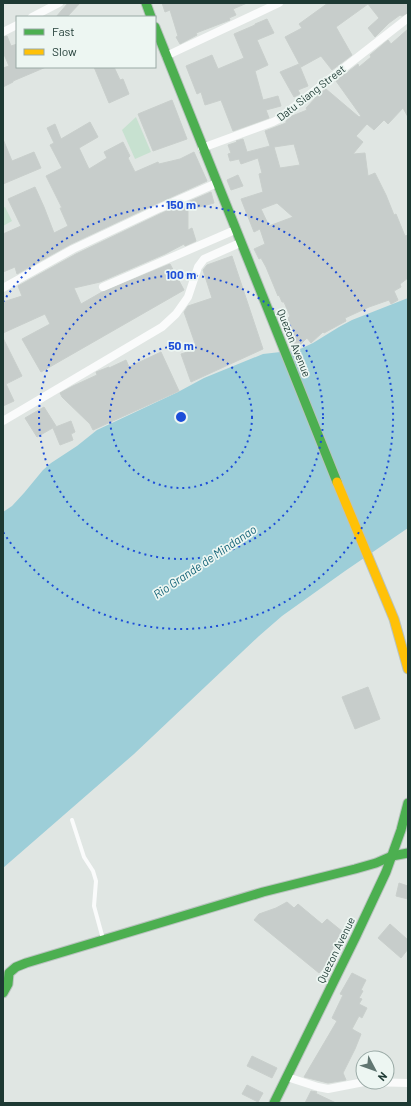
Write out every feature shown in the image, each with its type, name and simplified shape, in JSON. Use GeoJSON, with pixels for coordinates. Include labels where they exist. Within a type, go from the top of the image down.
{"type":"FeatureCollection","features":[{"type":"Feature","properties":{"kind":"street"},"geometry":{"type":"LineString","coordinates":[[34,16],[59,3]]}},
{"type":"Feature","properties":{"kind":"street"},"geometry":{"type":"LineString","coordinates":[[146,3],[151,16]]}},
{"type":"Feature","properties":{"kind":"street"},"geometry":{"type":"LineString","coordinates":[[166,56],[279,3]]}},
{"type":"Feature","properties":{"kind":"street","name":"Datu Siang Street"},"geometry":{"type":"LineString","coordinates":[[202,148],[277,120],[408,18]]}},
{"type":"Feature","properties":{"kind":"street"},"geometry":{"type":"LineString","coordinates":[[3,32],[16,25]]}},
{"type":"Feature","properties":{"kind":"street","name":"Quezon Avenue"},"geometry":{"type":"LineString","coordinates":[[156,30],[240,243],[400,634],[408,669]]}},
{"type":"Feature","properties":{"kind":"street"},"geometry":{"type":"LineString","coordinates":[[3,288],[72,249],[217,183]]}},
{"type":"Feature","properties":{"kind":"street"},"geometry":{"type":"LineString","coordinates":[[103,288],[235,230]]}},
{"type":"Feature","properties":{"kind":"street"},"geometry":{"type":"LineString","coordinates":[[3,421],[162,327],[176,314],[188,297],[198,267],[204,259],[240,243]]}},
{"type":"Feature","properties":{"kind":"street","name":"Quezon Avenue"},"geometry":{"type":"LineString","coordinates":[[274,1103],[374,899],[392,856],[408,803]]}},
{"type":"Feature","properties":{"kind":"street"},"geometry":{"type":"LineString","coordinates":[[3,993],[8,984],[9,974],[16,967],[26,962],[263,892],[376,863],[392,856],[408,853]]}},
{"type":"Feature","properties":{"kind":"street"},"geometry":{"type":"LineString","coordinates":[[287,1077],[328,1089],[355,1084]]}},
{"type":"Feature","properties":{"kind":"street"},"geometry":{"type":"LineString","coordinates":[[395,1083],[408,1083]]}},
{"type":"Feature","properties":{"kind":"lane"},"geometry":{"type":"LineString","coordinates":[[72,820],[84,856],[93,871],[96,881],[94,906],[103,940]]}},
{"type":"Feature","properties":{"kind":"green space"},"geometry":{"type":"Polygon","coordinates":[[[136,117],[151,152],[135,159],[122,130],[136,117]]]}},
{"type":"Feature","properties":{"kind":"green space"},"geometry":{"type":"Polygon","coordinates":[[[5,207],[12,221],[3,226],[3,208],[5,207]]]}},
{"type":"Feature","properties":{"kind":"water","name":"Rio Grande de Mindanao"},"geometry":{"type":"Polygon","coordinates":[[[408,298],[408,528],[282,616],[134,754],[3,868],[3,512],[12,506],[43,470],[51,463],[77,446],[97,430],[178,392],[204,378],[263,354],[298,350],[352,320],[408,298]]]}},
{"type":"Feature","properties":{"kind":"building"},"geometry":{"type":"Polygon","coordinates":[[[68,3],[80,3],[68,16],[57,16],[68,3]]]}},
{"type":"Feature","properties":{"kind":"building"},"geometry":{"type":"Polygon","coordinates":[[[162,3],[247,3],[233,9],[236,15],[229,18],[230,20],[196,33],[197,35],[180,44],[176,37],[178,36],[170,10],[165,12],[162,3]]]}},
{"type":"Feature","properties":{"kind":"building"},"geometry":{"type":"Polygon","coordinates":[[[328,3],[408,3],[408,13],[402,16],[400,15],[389,23],[375,37],[368,28],[379,18],[368,4],[336,27],[352,55],[332,70],[321,56],[301,67],[285,37],[302,28],[299,24],[328,3]]]}},
{"type":"Feature","properties":{"kind":"building"},"geometry":{"type":"Polygon","coordinates":[[[267,19],[274,33],[257,40],[268,65],[255,71],[263,100],[278,96],[281,106],[266,110],[269,118],[233,131],[221,100],[205,105],[201,92],[197,94],[186,66],[212,55],[218,69],[244,58],[234,34],[267,19]]]}},
{"type":"Feature","properties":{"kind":"building"},"geometry":{"type":"Polygon","coordinates":[[[408,29],[408,117],[403,108],[388,124],[384,120],[374,130],[367,124],[356,136],[363,142],[353,154],[365,153],[368,176],[375,173],[394,215],[396,214],[405,236],[408,235],[408,278],[400,284],[401,287],[394,291],[398,300],[391,304],[389,300],[345,318],[346,321],[324,333],[323,332],[311,343],[307,338],[298,347],[291,340],[289,331],[282,325],[290,316],[284,302],[282,302],[279,295],[278,296],[266,267],[261,258],[259,259],[254,249],[265,244],[260,229],[254,232],[241,199],[263,192],[259,174],[262,173],[258,158],[241,164],[239,159],[230,161],[228,154],[231,153],[228,145],[243,139],[247,152],[270,146],[265,131],[286,123],[286,121],[292,116],[307,110],[306,108],[326,89],[359,117],[361,116],[336,81],[358,64],[359,67],[371,57],[370,55],[388,40],[391,44],[408,29]],[[294,144],[274,147],[280,168],[300,165],[294,144]],[[277,203],[261,209],[269,226],[293,217],[277,203]]]}},
{"type":"Feature","properties":{"kind":"building"},"geometry":{"type":"Polygon","coordinates":[[[7,36],[11,46],[16,44],[16,68],[44,68],[13,81],[3,87],[3,68],[9,66],[3,52],[3,37],[7,36]]]}},
{"type":"Feature","properties":{"kind":"building"},"geometry":{"type":"Polygon","coordinates":[[[299,64],[308,86],[298,90],[300,94],[294,97],[280,72],[299,64]]]}},
{"type":"Feature","properties":{"kind":"building"},"geometry":{"type":"Polygon","coordinates":[[[94,68],[114,68],[120,80],[123,79],[129,94],[109,103],[94,68]]]}},
{"type":"Feature","properties":{"kind":"building"},"geometry":{"type":"Polygon","coordinates":[[[172,100],[187,139],[153,151],[138,114],[172,100]]]}},
{"type":"Feature","properties":{"kind":"building"},"geometry":{"type":"Polygon","coordinates":[[[90,122],[98,137],[79,148],[89,169],[107,158],[104,152],[123,142],[130,156],[128,158],[135,172],[158,162],[159,164],[180,159],[194,152],[207,181],[71,244],[17,274],[15,267],[3,272],[3,234],[21,226],[8,199],[35,187],[54,233],[68,226],[60,208],[62,208],[46,176],[62,168],[50,145],[54,143],[47,128],[55,124],[61,139],[90,122]]]}},
{"type":"Feature","properties":{"kind":"building"},"geometry":{"type":"Polygon","coordinates":[[[3,139],[12,161],[34,152],[41,168],[3,184],[3,139]]]}},
{"type":"Feature","properties":{"kind":"building"},"geometry":{"type":"Polygon","coordinates":[[[238,175],[243,186],[231,190],[227,180],[238,175]]]}},
{"type":"Feature","properties":{"kind":"building"},"geometry":{"type":"Polygon","coordinates":[[[211,192],[214,203],[188,210],[188,230],[192,228],[196,241],[185,246],[184,244],[165,254],[100,282],[74,288],[81,304],[102,292],[170,264],[184,290],[41,372],[22,339],[50,324],[45,314],[3,333],[3,302],[22,296],[18,286],[76,254],[162,213],[211,192]]]}},
{"type":"Feature","properties":{"kind":"building"},"geometry":{"type":"Polygon","coordinates":[[[232,256],[263,349],[191,382],[181,354],[197,349],[184,312],[188,306],[212,298],[203,270],[207,265],[232,256]]]}},
{"type":"Feature","properties":{"kind":"building"},"geometry":{"type":"Polygon","coordinates":[[[3,338],[22,376],[6,384],[14,401],[3,406],[3,338]]]}},
{"type":"Feature","properties":{"kind":"building"},"geometry":{"type":"Polygon","coordinates":[[[161,352],[179,391],[93,430],[90,424],[62,397],[60,393],[97,375],[96,372],[126,360],[129,367],[161,352]]]}},
{"type":"Feature","properties":{"kind":"building"},"geometry":{"type":"Polygon","coordinates":[[[44,407],[56,426],[37,437],[25,418],[44,407]]]}},
{"type":"Feature","properties":{"kind":"building"},"geometry":{"type":"Polygon","coordinates":[[[71,421],[75,432],[71,434],[73,440],[60,445],[53,428],[71,421]]]}},
{"type":"Feature","properties":{"kind":"building"},"geometry":{"type":"Polygon","coordinates":[[[368,687],[380,719],[355,729],[342,697],[368,687]]]}},
{"type":"Feature","properties":{"kind":"building"},"geometry":{"type":"Polygon","coordinates":[[[399,883],[408,886],[408,899],[396,896],[399,883]]]}},
{"type":"Feature","properties":{"kind":"building"},"geometry":{"type":"Polygon","coordinates":[[[287,902],[294,908],[298,904],[322,924],[327,919],[343,932],[336,940],[326,965],[319,973],[254,920],[259,914],[287,902]]]}},
{"type":"Feature","properties":{"kind":"building"},"geometry":{"type":"Polygon","coordinates":[[[390,924],[408,940],[408,949],[401,958],[378,938],[390,924]]]}},
{"type":"Feature","properties":{"kind":"building"},"geometry":{"type":"Polygon","coordinates":[[[352,973],[366,980],[361,990],[363,991],[359,998],[362,999],[359,1004],[367,1008],[362,1018],[359,1016],[352,1029],[361,1034],[343,1073],[346,1080],[328,1083],[304,1077],[337,1021],[332,1018],[343,995],[340,994],[352,973]]]}},
{"type":"Feature","properties":{"kind":"building"},"geometry":{"type":"Polygon","coordinates":[[[252,1056],[277,1068],[272,1078],[247,1066],[252,1056]]]}},
{"type":"Feature","properties":{"kind":"building"},"geometry":{"type":"Polygon","coordinates":[[[247,1085],[263,1093],[258,1102],[242,1094],[247,1085]]]}},
{"type":"Feature","properties":{"kind":"building"},"geometry":{"type":"Polygon","coordinates":[[[311,1091],[317,1092],[315,1093],[336,1103],[305,1103],[311,1091]]]}},
{"type":"Feature","properties":{"kind":"traffic: fast"},"geometry":{"type":"LineString","coordinates":[[146,3],[151,16]]}},
{"type":"Feature","properties":{"kind":"traffic: fast"},"geometry":{"type":"LineString","coordinates":[[156,30],[337,482]]}},
{"type":"Feature","properties":{"kind":"traffic: fast"},"geometry":{"type":"LineString","coordinates":[[274,1103],[386,872],[401,830],[408,803]]}},
{"type":"Feature","properties":{"kind":"traffic: fast"},"geometry":{"type":"LineString","coordinates":[[3,993],[8,984],[9,973],[16,967],[26,963],[263,892],[355,869],[376,863],[392,856],[408,853]]}},
{"type":"Feature","properties":{"kind":"traffic: slow"},"geometry":{"type":"LineString","coordinates":[[337,482],[394,619],[408,669]]}}]}
